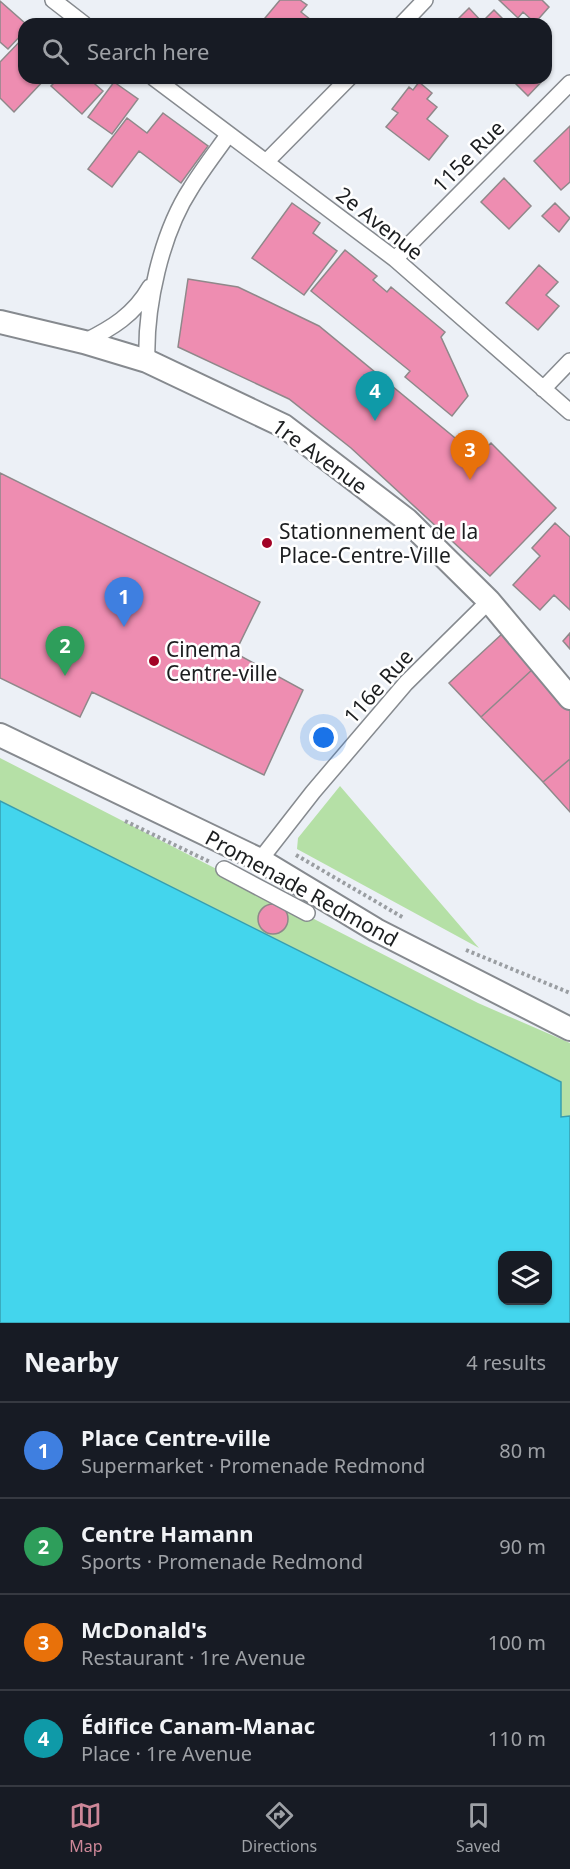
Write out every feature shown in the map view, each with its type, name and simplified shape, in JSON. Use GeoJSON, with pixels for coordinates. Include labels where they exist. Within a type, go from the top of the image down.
{"type":"FeatureCollection","features":[{"type":"Feature","properties":{"kind":"street"},"geometry":{"type":"LineString","coordinates":[[53,0],[76,18]]}},
{"type":"Feature","properties":{"kind":"street"},"geometry":{"type":"LineString","coordinates":[[408,18],[425,0]]}},
{"type":"Feature","properties":{"kind":"street","name":"115e Rue"},"geometry":{"type":"LineString","coordinates":[[395,259],[570,83]]}},
{"type":"Feature","properties":{"kind":"street","name":"2e Avenue"},"geometry":{"type":"LineString","coordinates":[[162,84],[395,259],[570,412]]}},
{"type":"Feature","properties":{"kind":"street"},"geometry":{"type":"LineString","coordinates":[[266,162],[343,84]]}},
{"type":"Feature","properties":{"kind":"street"},"geometry":{"type":"LineString","coordinates":[[147,361],[146,336],[158,274],[172,226],[190,189],[228,135]]}},
{"type":"Feature","properties":{"kind":"street"},"geometry":{"type":"LineString","coordinates":[[84,342],[113,328],[140,305],[158,274]]}},
{"type":"Feature","properties":{"kind":"street","name":"1re Avenue"},"geometry":{"type":"LineString","coordinates":[[0,322],[84,342],[147,361],[284,426],[407,520],[489,601],[570,698]]}},
{"type":"Feature","properties":{"kind":"street"},"geometry":{"type":"LineString","coordinates":[[543,389],[570,361]]}},
{"type":"Feature","properties":{"kind":"street","name":"116e Rue"},"geometry":{"type":"LineString","coordinates":[[260,860],[307,799],[406,683],[489,601]]}},
{"type":"Feature","properties":{"kind":"street","name":"Promenade Redmond"},"geometry":{"type":"LineString","coordinates":[[0,735],[260,860],[376,930],[570,1029]]}},
{"type":"Feature","properties":{"kind":"street"},"geometry":{"type":"LineString","coordinates":[[224,869],[307,913]]}},
{"type":"Feature","properties":{"kind":"path"},"geometry":{"type":"LineString","coordinates":[[290,852],[308,860],[405,919]]}},
{"type":"Feature","properties":{"kind":"path"},"geometry":{"type":"LineString","coordinates":[[456,946],[570,993]]}},
{"type":"Feature","properties":{"kind":"green space"},"geometry":{"type":"Polygon","coordinates":[[[0,758],[478,1003],[570,1043],[570,1116],[561,1117],[561,1082],[0,801],[0,758]]]}},
{"type":"Feature","properties":{"kind":"green space"},"geometry":{"type":"Polygon","coordinates":[[[340,786],[479,948],[297,849],[298,838],[340,786]]]}},
{"type":"Feature","properties":{"kind":"water"},"geometry":{"type":"Polygon","coordinates":[[[0,801],[561,1082],[561,1117],[570,1116],[570,1323],[0,1323],[0,801]]]}},
{"type":"Feature","properties":{"kind":"building"},"geometry":{"type":"Polygon","coordinates":[[[280,0],[300,0],[307,5],[301,12],[308,18],[265,18],[280,0]]]}},
{"type":"Feature","properties":{"kind":"building"},"geometry":{"type":"Polygon","coordinates":[[[499,0],[542,0],[549,7],[539,18],[530,18],[523,12],[518,18],[499,0]]]}},
{"type":"Feature","properties":{"kind":"building"},"geometry":{"type":"Polygon","coordinates":[[[0,1],[19,18],[18,38],[8,49],[0,42],[0,1]]]}},
{"type":"Feature","properties":{"kind":"building"},"geometry":{"type":"Polygon","coordinates":[[[469,8],[478,18],[459,18],[469,8]]]}},
{"type":"Feature","properties":{"kind":"building"},"geometry":{"type":"Polygon","coordinates":[[[494,10],[502,18],[486,18],[494,10]]]}},
{"type":"Feature","properties":{"kind":"building"},"geometry":{"type":"Polygon","coordinates":[[[18,43],[18,84],[40,84],[14,112],[0,98],[0,62],[18,43]]]}},
{"type":"Feature","properties":{"kind":"building"},"geometry":{"type":"Polygon","coordinates":[[[53,84],[95,84],[103,91],[82,114],[51,86],[53,84]]]}},
{"type":"Feature","properties":{"kind":"building"},"geometry":{"type":"Polygon","coordinates":[[[113,84],[117,84],[138,99],[112,134],[88,117],[113,84]]]}},
{"type":"Feature","properties":{"kind":"building"},"geometry":{"type":"Polygon","coordinates":[[[418,84],[421,84],[432,93],[427,99],[437,107],[427,119],[448,136],[429,160],[386,127],[398,113],[392,109],[409,87],[413,90],[418,84]]]}},
{"type":"Feature","properties":{"kind":"building"},"geometry":{"type":"Polygon","coordinates":[[[516,84],[539,84],[528,96],[516,84]]]}},
{"type":"Feature","properties":{"kind":"building"},"geometry":{"type":"Polygon","coordinates":[[[163,113],[208,146],[181,183],[139,151],[112,187],[88,169],[127,118],[147,133],[163,113]]]}},
{"type":"Feature","properties":{"kind":"building"},"geometry":{"type":"Polygon","coordinates":[[[570,126],[570,182],[561,190],[534,161],[570,126]]]}},
{"type":"Feature","properties":{"kind":"building"},"geometry":{"type":"Polygon","coordinates":[[[504,178],[531,206],[509,229],[481,202],[504,178]]]}},
{"type":"Feature","properties":{"kind":"building"},"geometry":{"type":"Polygon","coordinates":[[[292,203],[320,223],[313,233],[337,251],[304,295],[252,258],[292,203]]]}},
{"type":"Feature","properties":{"kind":"building"},"geometry":{"type":"Polygon","coordinates":[[[555,203],[570,218],[559,232],[542,216],[555,203]]]}},
{"type":"Feature","properties":{"kind":"building"},"geometry":{"type":"Polygon","coordinates":[[[345,250],[377,276],[373,280],[387,292],[391,287],[445,332],[441,337],[468,396],[452,416],[405,377],[410,371],[311,291],[345,250]]]}},
{"type":"Feature","properties":{"kind":"building"},"geometry":{"type":"Polygon","coordinates":[[[539,265],[558,282],[546,295],[559,306],[538,330],[506,303],[539,265]]]}},
{"type":"Feature","properties":{"kind":"building"},"geometry":{"type":"Polygon","coordinates":[[[188,279],[238,287],[319,326],[477,456],[491,443],[556,508],[490,576],[351,448],[289,399],[178,347],[188,279]]]}},
{"type":"Feature","properties":{"kind":"building"},"geometry":{"type":"Polygon","coordinates":[[[0,473],[260,602],[235,653],[303,690],[264,775],[92,692],[80,717],[0,678],[0,473]]]}},
{"type":"Feature","properties":{"kind":"building"},"geometry":{"type":"Polygon","coordinates":[[[555,523],[570,537],[570,610],[554,595],[540,610],[513,585],[540,556],[532,548],[555,523]]]}},
{"type":"Feature","properties":{"kind":"building"},"geometry":{"type":"Polygon","coordinates":[[[503,633],[534,668],[481,717],[449,683],[503,633]]]}},
{"type":"Feature","properties":{"kind":"building"},"geometry":{"type":"Polygon","coordinates":[[[570,633],[570,649],[563,641],[570,633]]]}},
{"type":"Feature","properties":{"kind":"building"},"geometry":{"type":"Polygon","coordinates":[[[534,668],[570,705],[570,759],[543,782],[481,717],[534,668]]]}},
{"type":"Feature","properties":{"kind":"building"},"geometry":{"type":"Polygon","coordinates":[[[570,759],[570,812],[543,782],[570,759]]]}},
{"type":"Feature","properties":{"kind":"building"},"geometry":{"type":"Polygon","coordinates":[[[273,904],[284,908],[288,919],[284,930],[273,934],[262,930],[258,919],[262,908],[273,904]]]}},
{"type":"Feature","properties":{"kind":"place","name":"Édifice Canam-Manac"},"geometry":{"type":"Point","coordinates":[375,421]}},
{"type":"Feature","properties":{"kind":"place","name":"McDonald's"},"geometry":{"type":"Point","coordinates":[470,480]}},
{"type":"Feature","properties":{"kind":"place","name":"Stationnement de la Place-Centre-Ville"},"geometry":{"type":"Point","coordinates":[267,543]}},
{"type":"Feature","properties":{"kind":"place","name":"Place Centre-ville"},"geometry":{"type":"Point","coordinates":[124,627]}},
{"type":"Feature","properties":{"kind":"place","name":"Cinema Centre-ville"},"geometry":{"type":"Point","coordinates":[154,661]}},
{"type":"Feature","properties":{"kind":"place","name":"Centre Hamann"},"geometry":{"type":"Point","coordinates":[65,676]}}]}
